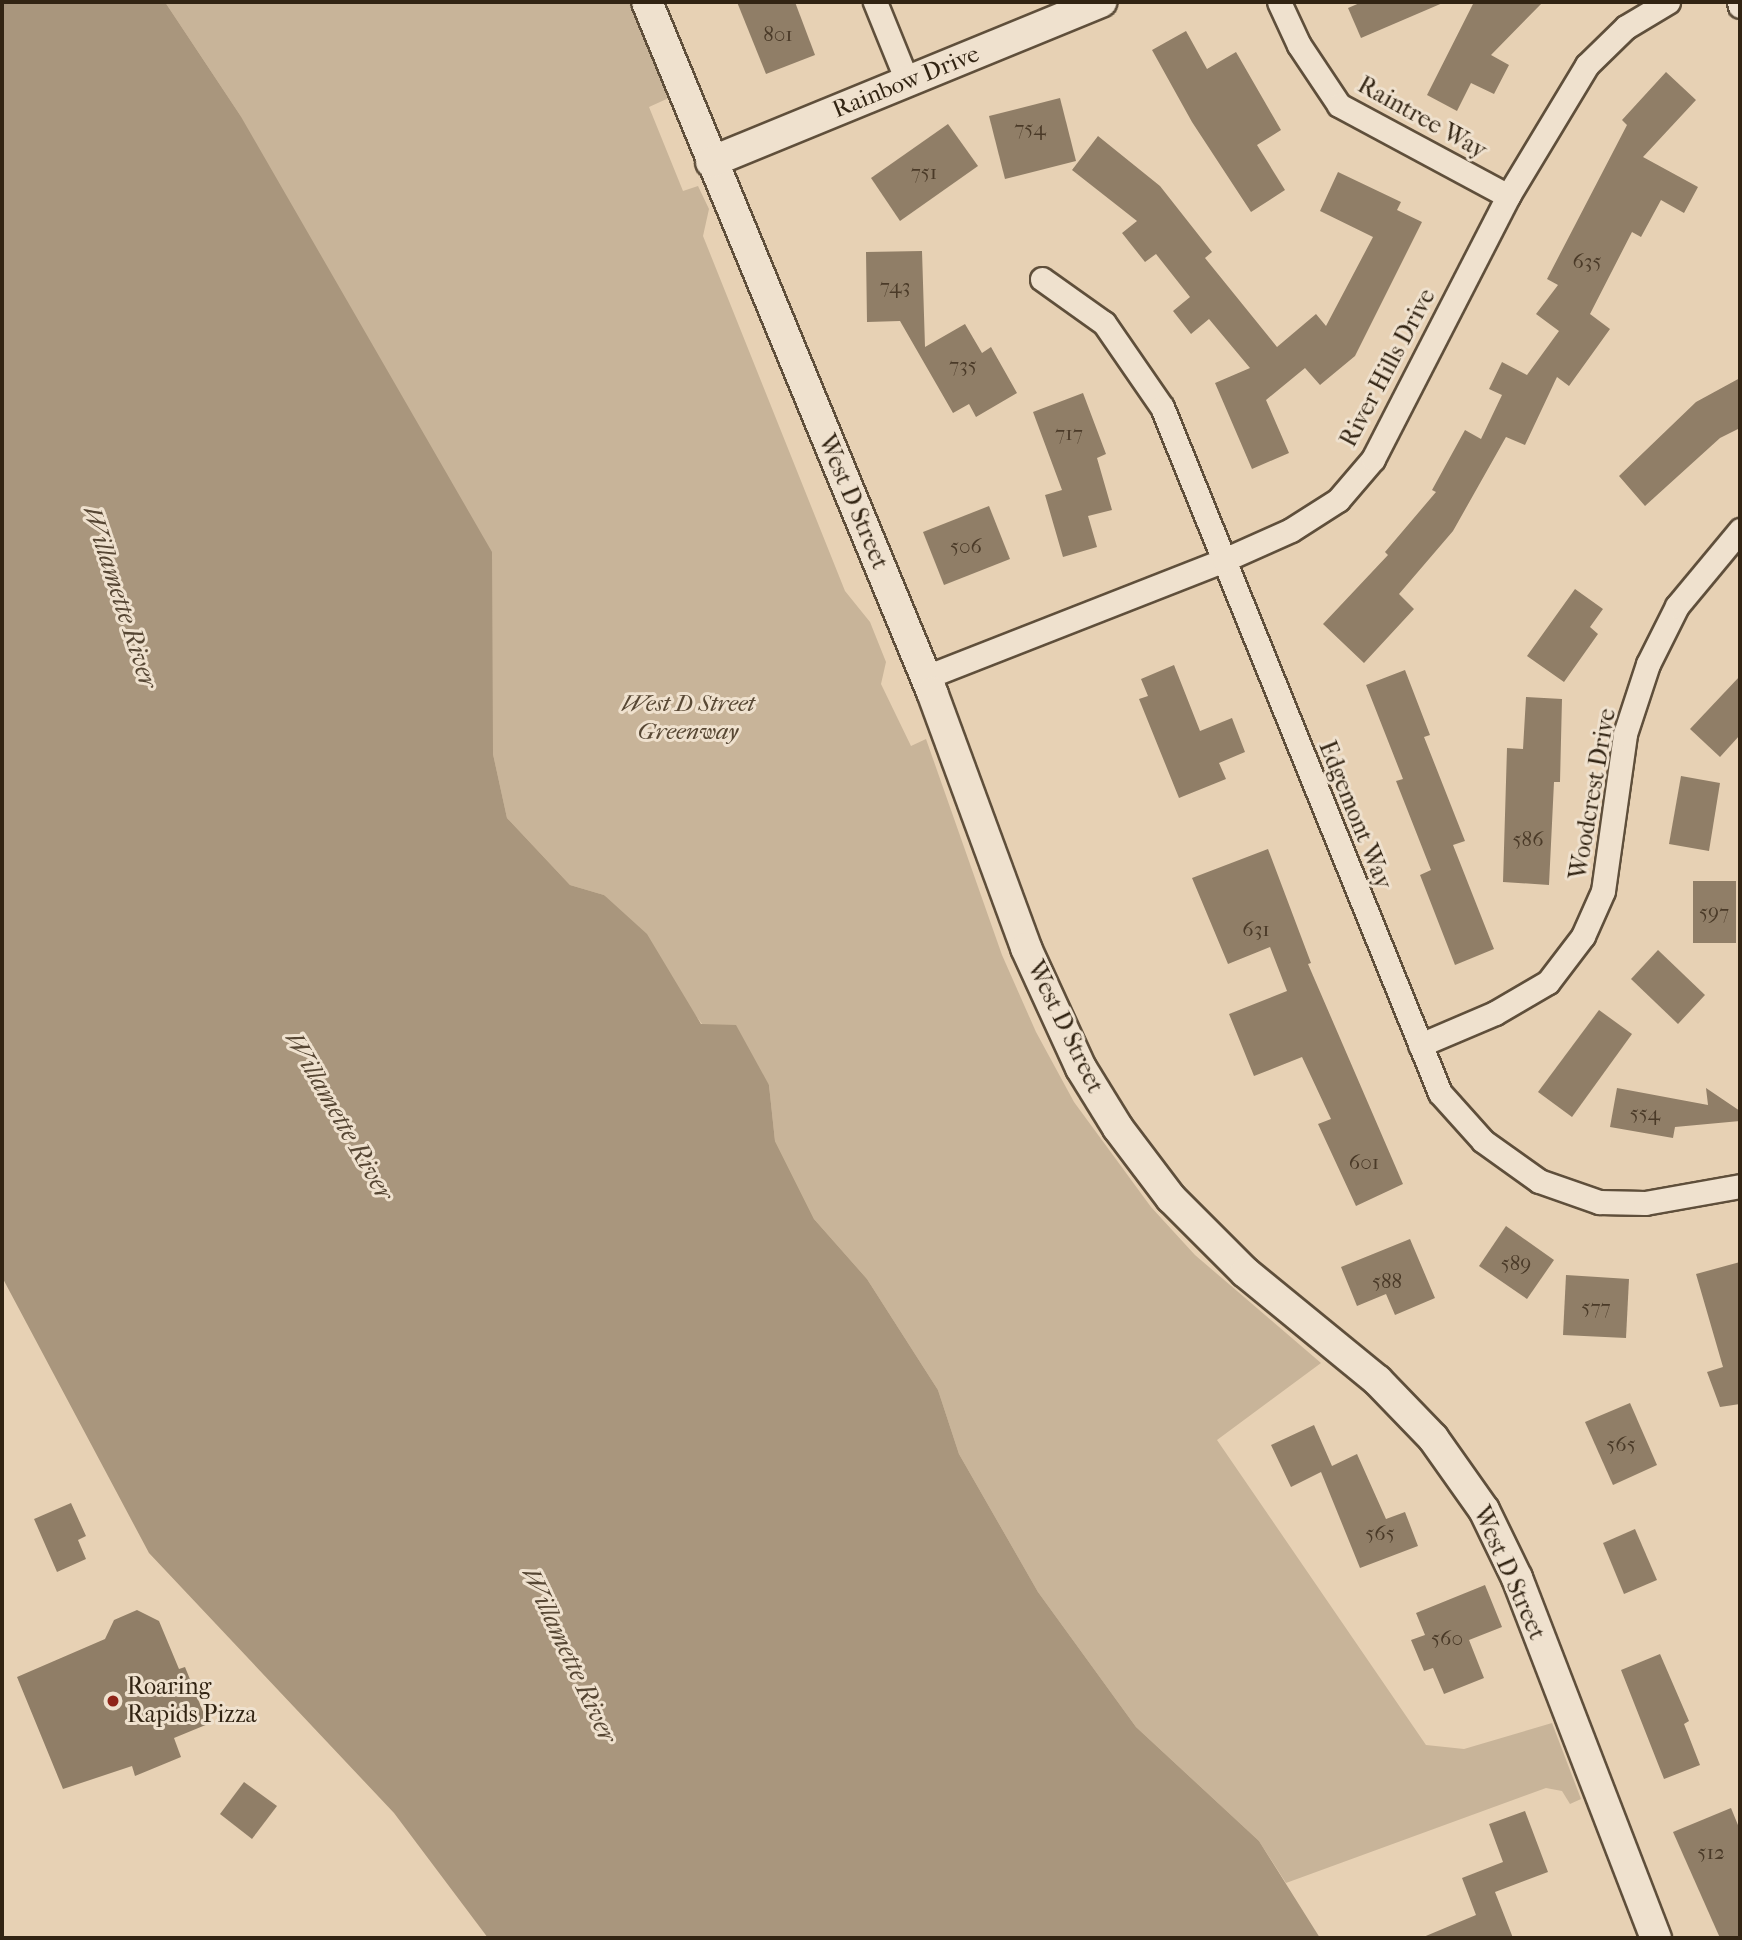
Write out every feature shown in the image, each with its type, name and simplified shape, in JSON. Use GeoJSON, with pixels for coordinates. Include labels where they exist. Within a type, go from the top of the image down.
{"type":"FeatureCollection","features":[{"type":"Feature","properties":{"kind":"street","name":"West D Street"},"geometry":{"type":"LineString","coordinates":[[647,2],[926,677],[1026,948],[1081,1068],[1118,1128],[1171,1198],[1245,1272],[1377,1380],[1433,1438],[1484,1510],[1517,1578],[1656,1938]]}},
{"type":"Feature","properties":{"kind":"street"},"geometry":{"type":"LineString","coordinates":[[875,2],[907,81]]}},
{"type":"Feature","properties":{"kind":"street","name":"Rainbow Drive"},"geometry":{"type":"LineString","coordinates":[[711,162],[1101,2]]}},
{"type":"Feature","properties":{"kind":"street","name":"Raintree Way"},"geometry":{"type":"LineString","coordinates":[[1279,2],[1299,44],[1339,105],[1508,196]]}},
{"type":"Feature","properties":{"kind":"street","name":"River Hills Drive"},"geometry":{"type":"LineString","coordinates":[[926,677],[1224,560],[1291,530],[1338,500],[1373,458],[1508,196],[1587,65],[1626,27],[1668,2]]}},
{"type":"Feature","properties":{"kind":"street","name":"Edgemont Way"},"geometry":{"type":"LineString","coordinates":[[1042,279],[1104,323],[1163,407],[1440,1093],[1483,1142],[1539,1181],[1599,1202],[1645,1203],[1740,1186]]}},
{"type":"Feature","properties":{"kind":"street","name":"Woodcrest Drive"},"geometry":{"type":"LineString","coordinates":[[1420,1045],[1495,1013],[1548,982],[1583,936],[1603,891],[1625,734],[1648,664],[1676,606],[1740,530]]}},
{"type":"Feature","properties":{"kind":"green space","name":"West D Street Greenway"},"geometry":{"type":"Polygon","coordinates":[[[165,2],[634,2],[671,97],[649,107],[683,191],[698,186],[709,209],[703,236],[845,591],[870,622],[886,662],[881,684],[911,746],[926,739],[1002,955],[1036,1032],[1074,1102],[1151,1207],[1195,1255],[1321,1363],[1217,1440],[1426,1745],[1464,1749],[1552,1723],[1581,1799],[1570,1804],[1562,1791],[1546,1788],[1286,1883],[1259,1841],[1136,1727],[1038,1592],[959,1454],[938,1390],[867,1279],[814,1219],[775,1141],[769,1085],[702,1024],[604,895],[570,885],[507,818],[493,754],[240,115],[165,2]]]}},
{"type":"Feature","properties":{"kind":"water","name":"Willamette River"},"geometry":{"type":"Polygon","coordinates":[[[2,2],[165,2],[240,115],[492,552],[493,754],[507,818],[570,885],[604,895],[647,934],[701,1024],[736,1025],[769,1085],[775,1141],[814,1219],[867,1279],[938,1390],[959,1454],[1038,1592],[1136,1727],[1259,1841],[1320,1938],[488,1938],[394,1813],[149,1553],[2,1277],[2,2]]]}},
{"type":"Feature","properties":{"kind":"building"},"geometry":{"type":"Polygon","coordinates":[[[737,2],[795,2],[815,55],[766,74],[737,2]]]}},
{"type":"Feature","properties":{"kind":"building"},"geometry":{"type":"Polygon","coordinates":[[[1362,2],[1445,2],[1361,38],[1348,8],[1362,2]]]}},
{"type":"Feature","properties":{"kind":"building"},"geometry":{"type":"Polygon","coordinates":[[[1474,2],[1543,2],[1491,55],[1509,65],[1494,94],[1471,83],[1457,111],[1427,95],[1474,2]]]}},
{"type":"Feature","properties":{"kind":"building"},"geometry":{"type":"Polygon","coordinates":[[[1186,31],[1207,69],[1236,52],[1281,130],[1257,145],[1285,190],[1251,212],[1192,122],[1152,50],[1186,31]]]}},
{"type":"Feature","properties":{"kind":"building"},"geometry":{"type":"Polygon","coordinates":[[[1666,72],[1696,100],[1643,157],[1698,187],[1684,213],[1661,200],[1641,237],[1632,232],[1590,314],[1610,329],[1569,386],[1557,377],[1525,445],[1506,437],[1453,531],[1399,594],[1414,609],[1364,663],[1323,624],[1388,555],[1385,552],[1436,492],[1432,490],[1465,430],[1481,439],[1502,395],[1489,389],[1502,362],[1527,375],[1559,331],[1536,314],[1558,285],[1547,279],[1627,125],[1622,120],[1666,72]]]}},
{"type":"Feature","properties":{"kind":"building"},"geometry":{"type":"Polygon","coordinates":[[[1060,98],[1076,161],[1005,179],[989,116],[1060,98]]]}},
{"type":"Feature","properties":{"kind":"building"},"geometry":{"type":"Polygon","coordinates":[[[948,124],[978,166],[900,221],[871,178],[948,124]]]}},
{"type":"Feature","properties":{"kind":"building"},"geometry":{"type":"Polygon","coordinates":[[[1098,136],[1160,186],[1212,252],[1205,258],[1277,347],[1316,314],[1326,326],[1373,237],[1320,211],[1338,172],[1401,202],[1397,210],[1422,222],[1355,356],[1320,385],[1305,368],[1266,400],[1289,453],[1252,469],[1215,383],[1250,368],[1209,319],[1191,334],[1173,311],[1190,297],[1156,254],[1145,262],[1122,233],[1137,221],[1072,170],[1098,136]]]}},
{"type":"Feature","properties":{"kind":"building"},"geometry":{"type":"Polygon","coordinates":[[[922,251],[925,347],[965,324],[982,353],[991,347],[1017,393],[976,417],[969,404],[953,413],[900,321],[867,322],[866,252],[922,251]]]}},
{"type":"Feature","properties":{"kind":"building"},"geometry":{"type":"Polygon","coordinates":[[[1740,378],[1740,428],[1720,438],[1645,506],[1619,476],[1696,402],[1740,378]]]}},
{"type":"Feature","properties":{"kind":"building"},"geometry":{"type":"Polygon","coordinates":[[[1083,393],[1106,454],[1097,458],[1112,510],[1088,516],[1097,547],[1063,557],[1045,495],[1062,490],[1033,412],[1083,393]]]}},
{"type":"Feature","properties":{"kind":"building"},"geometry":{"type":"Polygon","coordinates":[[[989,506],[1010,559],[944,585],[923,532],[989,506]]]}},
{"type":"Feature","properties":{"kind":"building"},"geometry":{"type":"Polygon","coordinates":[[[1575,589],[1603,609],[1590,627],[1598,634],[1564,682],[1527,656],[1575,589]]]}},
{"type":"Feature","properties":{"kind":"building"},"geometry":{"type":"Polygon","coordinates":[[[1174,665],[1200,731],[1232,718],[1245,752],[1219,763],[1226,779],[1179,798],[1139,699],[1148,696],[1141,679],[1174,665]]]}},
{"type":"Feature","properties":{"kind":"building"},"geometry":{"type":"Polygon","coordinates":[[[1405,670],[1430,735],[1424,737],[1465,841],[1453,845],[1494,949],[1455,965],[1420,875],[1431,870],[1396,781],[1403,779],[1366,685],[1405,670]]]}},
{"type":"Feature","properties":{"kind":"building"},"geometry":{"type":"Polygon","coordinates":[[[1740,676],[1740,735],[1720,757],[1690,729],[1740,676]]]}},
{"type":"Feature","properties":{"kind":"building"},"geometry":{"type":"Polygon","coordinates":[[[1526,697],[1562,699],[1560,782],[1554,782],[1549,885],[1503,882],[1507,748],[1523,749],[1526,697]]]}},
{"type":"Feature","properties":{"kind":"building"},"geometry":{"type":"Polygon","coordinates":[[[1681,776],[1720,783],[1709,851],[1669,844],[1681,776]]]}},
{"type":"Feature","properties":{"kind":"building"},"geometry":{"type":"Polygon","coordinates":[[[1268,849],[1311,963],[1308,964],[1403,1184],[1356,1206],[1318,1124],[1331,1119],[1302,1057],[1254,1076],[1229,1014],[1287,991],[1270,947],[1228,964],[1192,878],[1268,849]]]}},
{"type":"Feature","properties":{"kind":"building"},"geometry":{"type":"Polygon","coordinates":[[[1693,881],[1736,881],[1736,943],[1693,943],[1693,881]]]}},
{"type":"Feature","properties":{"kind":"building"},"geometry":{"type":"Polygon","coordinates":[[[1658,950],[1705,995],[1678,1024],[1631,979],[1658,950]]]}},
{"type":"Feature","properties":{"kind":"building"},"geometry":{"type":"Polygon","coordinates":[[[1599,1010],[1632,1034],[1572,1117],[1538,1092],[1599,1010]]]}},
{"type":"Feature","properties":{"kind":"building"},"geometry":{"type":"Polygon","coordinates":[[[1617,1088],[1708,1105],[1706,1088],[1740,1111],[1740,1121],[1675,1127],[1673,1138],[1610,1127],[1617,1088]]]}},
{"type":"Feature","properties":{"kind":"building"},"geometry":{"type":"Polygon","coordinates":[[[1506,1226],[1554,1260],[1527,1299],[1479,1266],[1506,1226]]]}},
{"type":"Feature","properties":{"kind":"building"},"geometry":{"type":"Polygon","coordinates":[[[1410,1239],[1435,1298],[1395,1315],[1386,1294],[1357,1306],[1341,1267],[1410,1239]]]}},
{"type":"Feature","properties":{"kind":"building"},"geometry":{"type":"Polygon","coordinates":[[[1740,1262],[1740,1404],[1720,1407],[1707,1372],[1723,1367],[1696,1274],[1740,1262]]]}},
{"type":"Feature","properties":{"kind":"building"},"geometry":{"type":"Polygon","coordinates":[[[1566,1275],[1629,1279],[1626,1338],[1563,1335],[1566,1275]]]}},
{"type":"Feature","properties":{"kind":"building"},"geometry":{"type":"Polygon","coordinates":[[[1630,1403],[1657,1465],[1613,1485],[1585,1422],[1630,1403]]]}},
{"type":"Feature","properties":{"kind":"building"},"geometry":{"type":"Polygon","coordinates":[[[1314,1425],[1332,1466],[1357,1454],[1386,1519],[1405,1512],[1418,1546],[1360,1568],[1321,1472],[1291,1487],[1271,1445],[1314,1425]]]}},
{"type":"Feature","properties":{"kind":"building"},"geometry":{"type":"Polygon","coordinates":[[[71,1503],[86,1536],[78,1540],[86,1559],[57,1572],[34,1519],[71,1503]]]}},
{"type":"Feature","properties":{"kind":"building"},"geometry":{"type":"Polygon","coordinates":[[[1635,1529],[1657,1580],[1624,1594],[1603,1543],[1635,1529]]]}},
{"type":"Feature","properties":{"kind":"building"},"geometry":{"type":"Polygon","coordinates":[[[1485,1585],[1502,1627],[1469,1640],[1484,1678],[1444,1694],[1433,1668],[1424,1671],[1411,1640],[1425,1635],[1416,1613],[1485,1585]]]}},
{"type":"Feature","properties":{"kind":"building","name":"Roaring Rapids Pizza"},"geometry":{"type":"Polygon","coordinates":[[[137,1610],[159,1621],[179,1669],[185,1667],[208,1724],[174,1738],[181,1757],[135,1776],[132,1766],[63,1789],[17,1677],[105,1639],[114,1620],[137,1610]]]}},
{"type":"Feature","properties":{"kind":"building"},"geometry":{"type":"Polygon","coordinates":[[[1660,1654],[1689,1721],[1684,1724],[1700,1765],[1664,1779],[1621,1670],[1660,1654]]]}},
{"type":"Feature","properties":{"kind":"building"},"geometry":{"type":"Polygon","coordinates":[[[244,1782],[277,1806],[252,1839],[220,1814],[244,1782]]]}},
{"type":"Feature","properties":{"kind":"building"},"geometry":{"type":"Polygon","coordinates":[[[1731,1808],[1740,1830],[1740,1938],[1720,1938],[1673,1832],[1731,1808]]]}},
{"type":"Feature","properties":{"kind":"building"},"geometry":{"type":"Polygon","coordinates":[[[1525,1811],[1548,1872],[1495,1892],[1513,1938],[1421,1938],[1476,1915],[1462,1878],[1503,1862],[1489,1824],[1525,1811]]]}},
{"type":"Feature","properties":{"kind":"place","name":"Roaring Rapids Pizza"},"geometry":{"type":"Point","coordinates":[113,1701]}}]}
